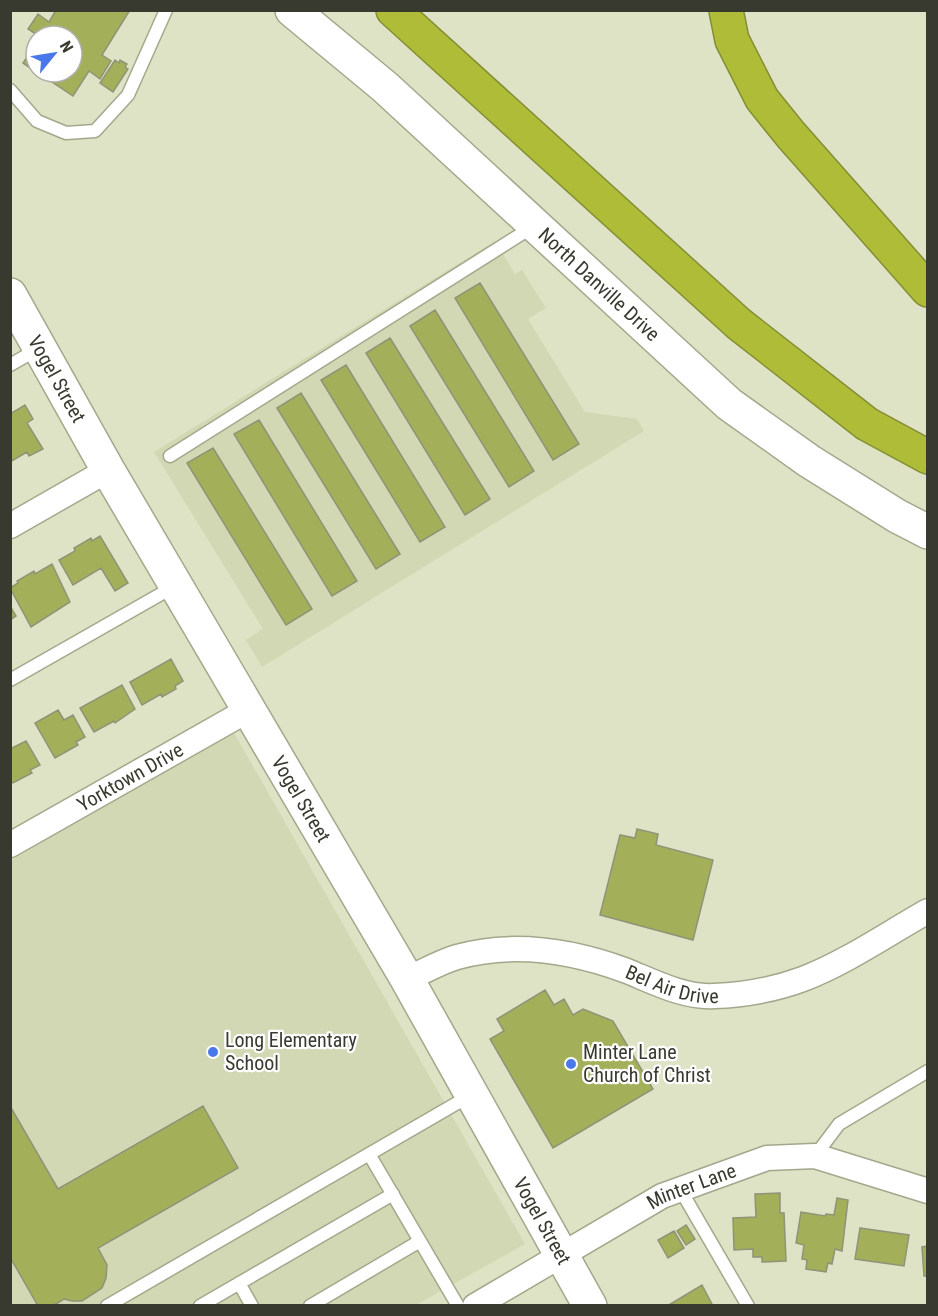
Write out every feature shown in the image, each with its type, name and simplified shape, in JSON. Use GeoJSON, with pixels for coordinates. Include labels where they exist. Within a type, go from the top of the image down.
{"type":"FeatureCollection","features":[{"type":"Feature","properties":{"kind":"highway"},"geometry":{"type":"LineString","coordinates":[[393,10],[739,324],[867,424],[927,457]]}},
{"type":"Feature","properties":{"kind":"highway"},"geometry":{"type":"LineString","coordinates":[[726,10],[732,40],[762,99],[790,135],[927,290]]}},
{"type":"Feature","properties":{"kind":"street","name":"North Danville Drive"},"geometry":{"type":"LineString","coordinates":[[292,10],[385,87],[729,404],[809,461],[927,532]]}},
{"type":"Feature","properties":{"kind":"street","name":"Vogel Street"},"geometry":{"type":"LineString","coordinates":[[10,295],[108,470],[407,979],[590,1305]]}},
{"type":"Feature","properties":{"kind":"street"},"geometry":{"type":"LineString","coordinates":[[10,526],[108,470]]}},
{"type":"Feature","properties":{"kind":"street","name":"Yorktown Drive"},"geometry":{"type":"LineString","coordinates":[[10,845],[250,710]]}},
{"type":"Feature","properties":{"kind":"street","name":"Bel Air Drive"},"geometry":{"type":"LineString","coordinates":[[407,979],[456,957],[498,948],[551,951],[594,959],[678,991],[689,993],[712,996],[752,992],[803,979],[847,958],[927,910]]}},
{"type":"Feature","properties":{"kind":"street","name":"Minter Lane"},"geometry":{"type":"LineString","coordinates":[[475,1305],[662,1196],[767,1158],[814,1156],[927,1191]]}},
{"type":"Feature","properties":{"kind":"lane"},"geometry":{"type":"LineString","coordinates":[[10,90],[36,121],[66,133],[95,131],[128,95],[166,10]]}},
{"type":"Feature","properties":{"kind":"lane"},"geometry":{"type":"LineString","coordinates":[[170,456],[535,226]]}},
{"type":"Feature","properties":{"kind":"lane"},"geometry":{"type":"LineString","coordinates":[[10,365],[40,348]]}},
{"type":"Feature","properties":{"kind":"lane"},"geometry":{"type":"LineString","coordinates":[[10,680],[176,586]]}},
{"type":"Feature","properties":{"kind":"lane"},"geometry":{"type":"LineString","coordinates":[[814,1156],[839,1124],[927,1071]]}},
{"type":"Feature","properties":{"kind":"lane"},"geometry":{"type":"LineString","coordinates":[[107,1305],[471,1095]]}},
{"type":"Feature","properties":{"kind":"lane"},"geometry":{"type":"LineString","coordinates":[[369,1154],[458,1305]]}},
{"type":"Feature","properties":{"kind":"lane"},"geometry":{"type":"LineString","coordinates":[[680,1189],[748,1305]]}},
{"type":"Feature","properties":{"kind":"lane"},"geometry":{"type":"LineString","coordinates":[[200,1305],[393,1194]]}},
{"type":"Feature","properties":{"kind":"lane"},"geometry":{"type":"LineString","coordinates":[[310,1305],[420,1241]]}},
{"type":"Feature","properties":{"kind":"lane"},"geometry":{"type":"LineString","coordinates":[[239,1283],[252,1305]]}},
{"type":"Feature","properties":{"kind":"shaded area"},"geometry":{"type":"Polygon","coordinates":[[[495,241],[515,274],[522,270],[546,308],[528,319],[585,412],[637,419],[644,431],[262,667],[246,640],[263,629],[154,452],[495,241]]]}},
{"type":"Feature","properties":{"kind":"shaded area","name":"Long Elementary School"},"geometry":{"type":"Polygon","coordinates":[[[234,733],[525,1244],[416,1305],[11,1305],[10,861],[234,733]]]}},
{"type":"Feature","properties":{"kind":"building"},"geometry":{"type":"Polygon","coordinates":[[[56,10],[130,10],[102,55],[111,61],[100,79],[89,71],[84,79],[84,24],[31,24],[38,14],[49,22],[56,10]]]}},
{"type":"Feature","properties":{"kind":"building"},"geometry":{"type":"Polygon","coordinates":[[[115,60],[127,64],[125,67],[128,69],[113,92],[100,83],[115,60]]]}},
{"type":"Feature","properties":{"kind":"building"},"geometry":{"type":"Polygon","coordinates":[[[55,84],[81,84],[73,96],[55,84]]]}},
{"type":"Feature","properties":{"kind":"building"},"geometry":{"type":"Polygon","coordinates":[[[480,283],[579,444],[553,460],[455,298],[480,283]]]}},
{"type":"Feature","properties":{"kind":"building"},"geometry":{"type":"Polygon","coordinates":[[[435,310],[534,471],[509,487],[410,326],[435,310]]]}},
{"type":"Feature","properties":{"kind":"building"},"geometry":{"type":"Polygon","coordinates":[[[390,338],[490,499],[465,515],[366,353],[390,338]]]}},
{"type":"Feature","properties":{"kind":"building"},"geometry":{"type":"Polygon","coordinates":[[[346,365],[445,527],[420,542],[321,380],[346,365]]]}},
{"type":"Feature","properties":{"kind":"building"},"geometry":{"type":"Polygon","coordinates":[[[301,393],[400,554],[376,569],[277,408],[301,393]]]}},
{"type":"Feature","properties":{"kind":"building"},"geometry":{"type":"Polygon","coordinates":[[[25,405],[33,419],[27,423],[43,449],[29,456],[27,452],[10,462],[10,414],[25,405]]]}},
{"type":"Feature","properties":{"kind":"building"},"geometry":{"type":"Polygon","coordinates":[[[259,420],[357,581],[332,596],[234,434],[259,420]]]}},
{"type":"Feature","properties":{"kind":"building"},"geometry":{"type":"Polygon","coordinates":[[[213,448],[312,609],[286,625],[187,463],[213,448]]]}},
{"type":"Feature","properties":{"kind":"building"},"geometry":{"type":"Polygon","coordinates":[[[100,536],[128,583],[115,591],[101,568],[73,585],[59,560],[91,538],[92,541],[100,536]]]}},
{"type":"Feature","properties":{"kind":"building"},"geometry":{"type":"Polygon","coordinates":[[[52,564],[70,602],[31,627],[10,588],[34,571],[35,574],[52,564]]]}},
{"type":"Feature","properties":{"kind":"building"},"geometry":{"type":"Polygon","coordinates":[[[10,606],[16,616],[10,620],[10,606]]]}},
{"type":"Feature","properties":{"kind":"building"},"geometry":{"type":"Polygon","coordinates":[[[171,659],[183,681],[175,686],[176,689],[162,697],[161,694],[142,705],[130,682],[171,659]]]}},
{"type":"Feature","properties":{"kind":"building"},"geometry":{"type":"Polygon","coordinates":[[[122,685],[135,709],[115,723],[114,721],[94,732],[80,708],[122,685]]]}},
{"type":"Feature","properties":{"kind":"building"},"geometry":{"type":"Polygon","coordinates":[[[58,710],[64,720],[73,715],[85,737],[76,742],[78,745],[55,758],[35,723],[58,710]]]}},
{"type":"Feature","properties":{"kind":"building"},"geometry":{"type":"Polygon","coordinates":[[[26,741],[40,765],[30,770],[32,773],[13,783],[10,781],[10,749],[26,741]]]}},
{"type":"Feature","properties":{"kind":"building"},"geometry":{"type":"Polygon","coordinates":[[[637,829],[658,834],[656,845],[713,860],[693,940],[600,915],[620,835],[635,838],[637,829]]]}},
{"type":"Feature","properties":{"kind":"building","name":"Minter Lane Church of Christ"},"geometry":{"type":"Polygon","coordinates":[[[545,990],[554,1005],[564,999],[573,1015],[583,1009],[613,1021],[653,1089],[553,1148],[490,1039],[504,1031],[497,1019],[545,990]]]}},
{"type":"Feature","properties":{"kind":"building"},"geometry":{"type":"Polygon","coordinates":[[[10,1106],[58,1189],[203,1106],[238,1168],[98,1248],[107,1265],[102,1288],[82,1301],[64,1299],[53,1306],[38,1306],[10,1257],[10,1106]]]}},
{"type":"Feature","properties":{"kind":"building"},"geometry":{"type":"Polygon","coordinates":[[[780,1193],[780,1213],[784,1213],[786,1261],[762,1262],[762,1257],[753,1257],[753,1249],[734,1250],[733,1218],[756,1217],[755,1194],[780,1193]]]}},
{"type":"Feature","properties":{"kind":"building"},"geometry":{"type":"Polygon","coordinates":[[[837,1198],[848,1200],[842,1251],[835,1249],[832,1264],[828,1263],[826,1272],[806,1269],[807,1260],[802,1259],[804,1245],[796,1243],[801,1212],[825,1216],[826,1214],[834,1215],[837,1198]]]}},
{"type":"Feature","properties":{"kind":"building"},"geometry":{"type":"Polygon","coordinates":[[[686,1225],[695,1239],[686,1245],[677,1231],[686,1225]]]}},
{"type":"Feature","properties":{"kind":"building"},"geometry":{"type":"Polygon","coordinates":[[[860,1228],[909,1235],[904,1266],[855,1259],[860,1228]]]}},
{"type":"Feature","properties":{"kind":"building"},"geometry":{"type":"Polygon","coordinates":[[[674,1231],[684,1248],[668,1258],[658,1240],[674,1231]]]}},
{"type":"Feature","properties":{"kind":"building"},"geometry":{"type":"Polygon","coordinates":[[[928,1246],[928,1276],[924,1276],[922,1247],[928,1246]]]}},
{"type":"Feature","properties":{"kind":"building"},"geometry":{"type":"Polygon","coordinates":[[[702,1285],[713,1306],[667,1306],[702,1285]]]}},
{"type":"Feature","properties":{"kind":"place","name":"Long Elementary School"},"geometry":{"type":"Point","coordinates":[213,1052]}},
{"type":"Feature","properties":{"kind":"place","name":"Minter Lane Church of Christ"},"geometry":{"type":"Point","coordinates":[571,1064]}}]}
